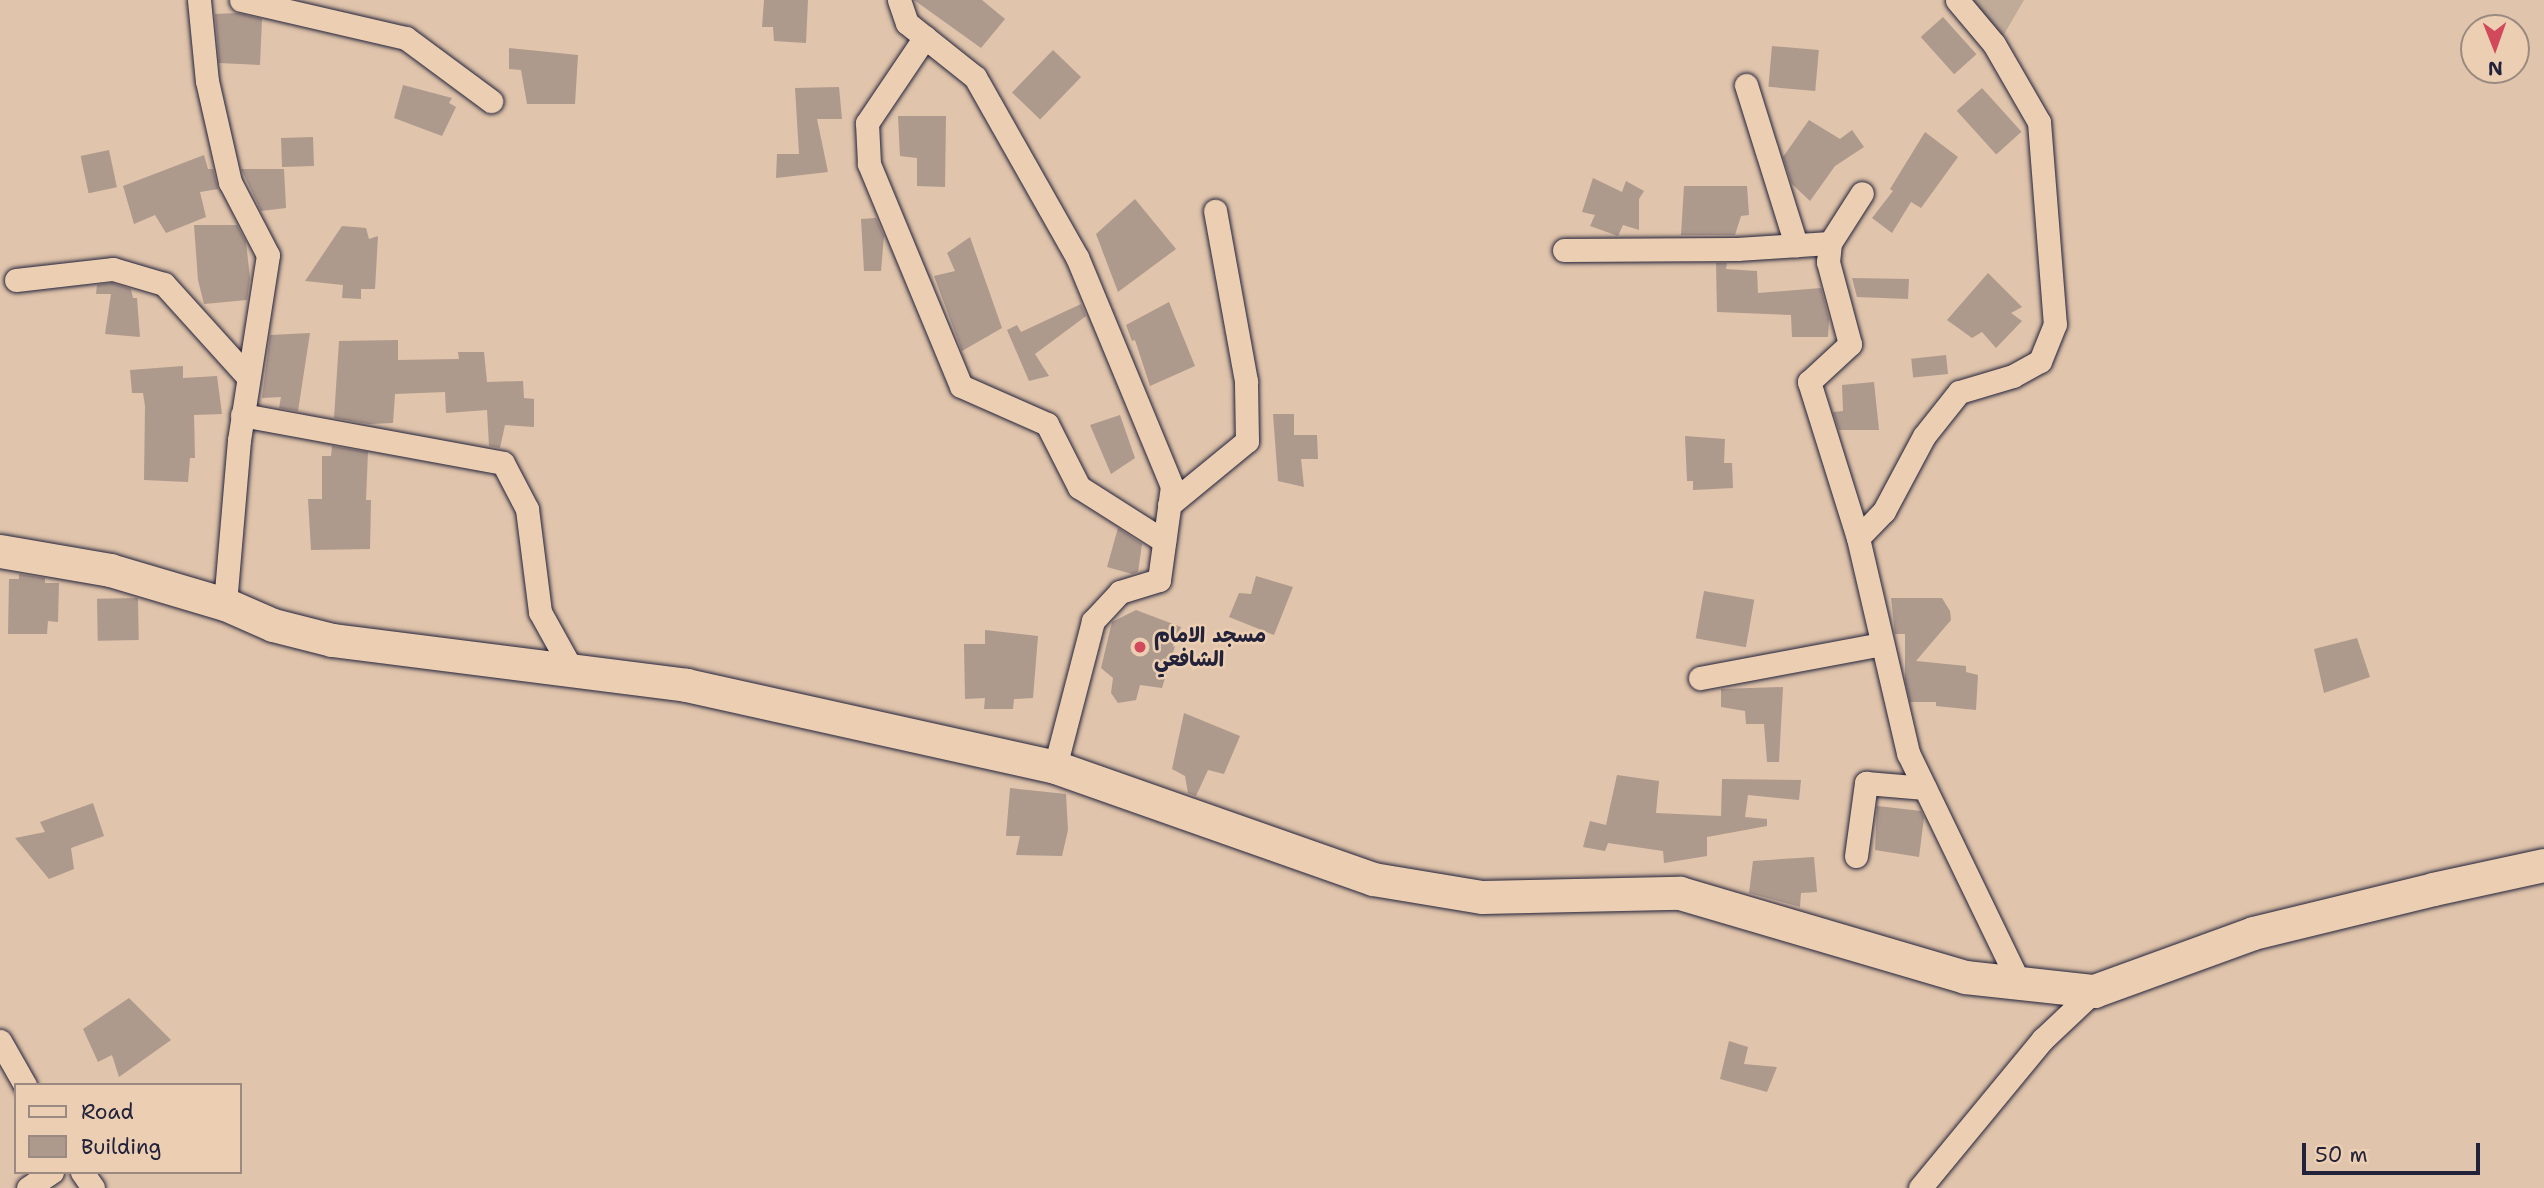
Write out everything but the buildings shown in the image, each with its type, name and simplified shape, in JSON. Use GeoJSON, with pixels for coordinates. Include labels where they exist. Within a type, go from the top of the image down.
{"type":"FeatureCollection","features":[{"type":"Feature","properties":{"kind":"street"},"geometry":{"type":"LineString","coordinates":[[199,0],[207,81],[230,182],[268,255],[242,415],[225,604]]}},
{"type":"Feature","properties":{"kind":"street"},"geometry":{"type":"LineString","coordinates":[[241,0],[406,38],[491,101]]}},
{"type":"Feature","properties":{"kind":"street"},"geometry":{"type":"LineString","coordinates":[[898,0],[907,23],[975,77],[1077,257],[1172,486],[1159,580],[1120,592],[1093,621],[1055,767]]}},
{"type":"Feature","properties":{"kind":"street"},"geometry":{"type":"LineString","coordinates":[[1858,538],[1884,511],[1924,436],[1959,392],[2012,376],[2039,361],[2055,324],[2039,122],[1994,44],[1957,0]]}},
{"type":"Feature","properties":{"kind":"street"},"geometry":{"type":"LineString","coordinates":[[925,37],[867,123],[869,164],[934,329],[961,387],[1047,424],[1079,487],[1164,541]]}},
{"type":"Feature","properties":{"kind":"street"},"geometry":{"type":"LineString","coordinates":[[1746,85],[1796,245]]}},
{"type":"Feature","properties":{"kind":"street"},"geometry":{"type":"LineString","coordinates":[[1862,193],[1830,243],[1828,262],[1850,344],[1809,382],[1858,538],[1908,753],[2020,983]]}},
{"type":"Feature","properties":{"kind":"street"},"geometry":{"type":"LineString","coordinates":[[1169,505],[1247,441],[1246,381],[1215,211]]}},
{"type":"Feature","properties":{"kind":"street"},"geometry":{"type":"LineString","coordinates":[[1564,250],[1737,249],[1830,243]]}},
{"type":"Feature","properties":{"kind":"street"},"geometry":{"type":"LineString","coordinates":[[16,280],[113,269],[164,284],[248,377]]}},
{"type":"Feature","properties":{"kind":"street"},"geometry":{"type":"LineString","coordinates":[[242,415],[503,463],[527,509],[540,612],[571,668]]}},
{"type":"Feature","properties":{"kind":"street"},"geometry":{"type":"LineString","coordinates":[[0,551],[110,570],[225,604],[273,625],[332,640],[571,668],[686,685],[1055,767],[1373,879],[1482,897],[1680,893],[1965,977],[2094,991]]}},
{"type":"Feature","properties":{"kind":"street"},"geometry":{"type":"LineString","coordinates":[[1700,678],[1882,644]]}},
{"type":"Feature","properties":{"kind":"street"},"geometry":{"type":"LineString","coordinates":[[1856,856],[1866,783],[1925,788]]}},
{"type":"Feature","properties":{"kind":"street"},"geometry":{"type":"LineString","coordinates":[[1920,1188],[2042,1039],[2094,991],[2253,933],[2433,888],[2544,865]]}},
{"type":"Feature","properties":{"kind":"street"},"geometry":{"type":"LineString","coordinates":[[0,1041],[24,1083]]}},
{"type":"Feature","properties":{"kind":"street"},"geometry":{"type":"LineString","coordinates":[[29,1188],[49,1174]]}},
{"type":"Feature","properties":{"kind":"shaded area"},"geometry":{"type":"Polygon","coordinates":[[[1959,0],[2024,0],[2003,36],[1959,0]]]}},
{"type":"Feature","properties":{"kind":"place","name":"مسجد الامام الشافعي"},"geometry":{"type":"Point","coordinates":[1140,647]}}]}
